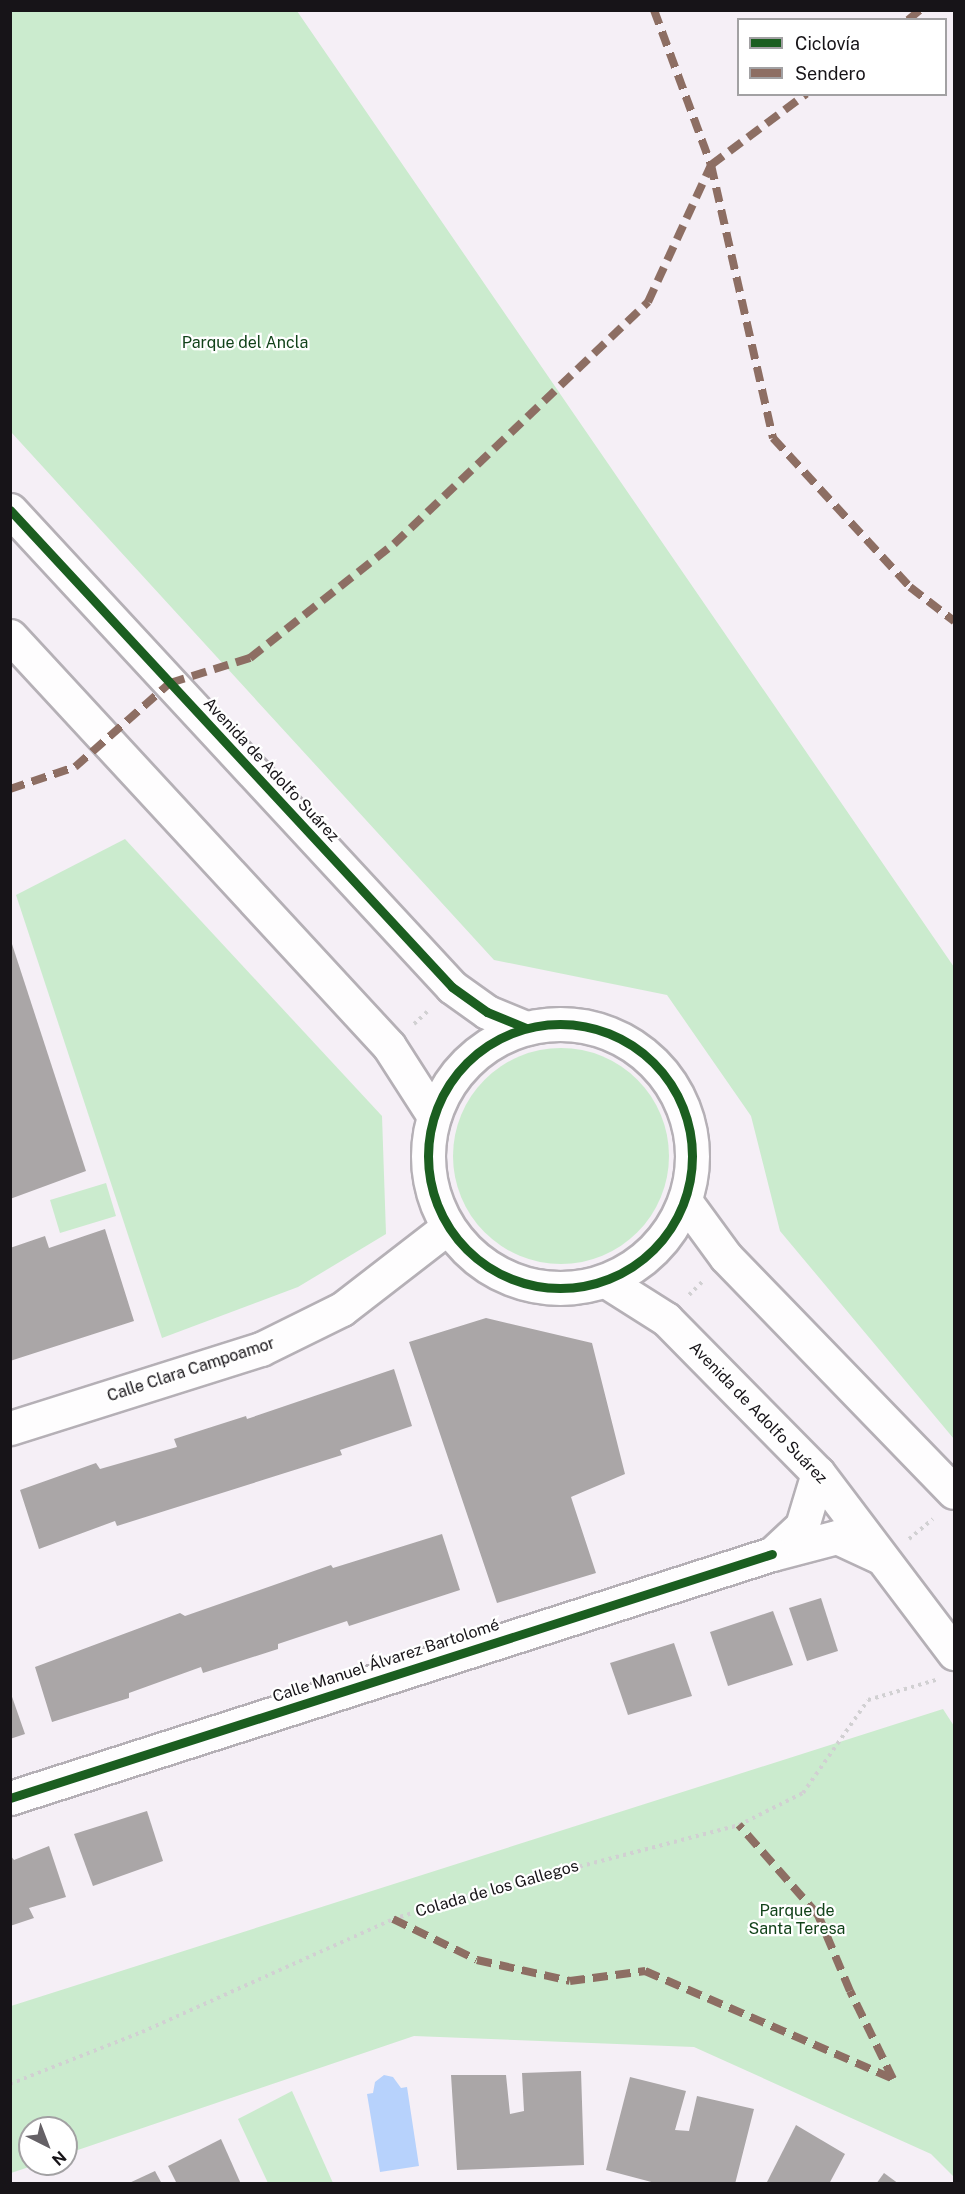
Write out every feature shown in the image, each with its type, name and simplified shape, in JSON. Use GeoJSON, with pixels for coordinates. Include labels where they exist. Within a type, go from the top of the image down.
{"type":"FeatureCollection","features":[{"type":"Feature","properties":{"kind":"street","name":"Avenida de Adolfo Suárez"},"geometry":{"type":"LineString","coordinates":[[10,510],[452,987],[488,1012],[526,1028]]}},
{"type":"Feature","properties":{"kind":"street"},"geometry":{"type":"LineString","coordinates":[[10,636],[390,1046],[434,1116]]}},
{"type":"Feature","properties":{"kind":"street"},"geometry":{"type":"LineString","coordinates":[[558,1023],[590,1027],[620,1037],[647,1055],[669,1079],[684,1107],[692,1149],[685,1201],[654,1250],[632,1268],[606,1281],[570,1289],[534,1286],[500,1275],[471,1255],[448,1227],[428,1173],[434,1116],[448,1086],[469,1060],[496,1041],[526,1028],[558,1023]]}},
{"type":"Feature","properties":{"kind":"street"},"geometry":{"type":"LineString","coordinates":[[685,1201],[726,1257],[946,1504]]}},
{"type":"Feature","properties":{"kind":"street","name":"Calle Clara Campoamor"},"geometry":{"type":"LineString","coordinates":[[10,1428],[261,1350],[342,1309],[448,1227]]}},
{"type":"Feature","properties":{"kind":"street","name":"Avenida de Adolfo Suárez"},"geometry":{"type":"LineString","coordinates":[[606,1281],[666,1319],[818,1473],[885,1559],[949,1665]]}},
{"type":"Feature","properties":{"kind":"street","name":"Calle Manuel Álvarez Bartolomé"},"geometry":{"type":"LineString","coordinates":[[772,1554],[802,1526],[818,1473]]}},
{"type":"Feature","properties":{"kind":"street","name":"Calle Manuel Álvarez Bartolomé"},"geometry":{"type":"LineString","coordinates":[[10,1798],[772,1554],[837,1538],[885,1559]]}},
{"type":"Feature","properties":{"kind":"path"},"geometry":{"type":"LineString","coordinates":[[390,1046],[452,987]]}},
{"type":"Feature","properties":{"kind":"path"},"geometry":{"type":"LineString","coordinates":[[666,1319],[726,1257]]}},
{"type":"Feature","properties":{"kind":"path"},"geometry":{"type":"LineString","coordinates":[[885,1559],[946,1504]]}},
{"type":"Feature","properties":{"kind":"green space","name":"Parque del Ancla"},"geometry":{"type":"Polygon","coordinates":[[[11,10],[297,11],[954,967],[954,1439],[780,1231],[751,1116],[667,995],[494,960],[11,432],[11,10]]]}},
{"type":"Feature","properties":{"kind":"green space"},"geometry":{"type":"Polygon","coordinates":[[[125,839],[382,1116],[386,1234],[298,1287],[162,1338],[16,895],[125,839]]]}},
{"type":"Feature","properties":{"kind":"green space"},"geometry":{"type":"Polygon","coordinates":[[[561,1048],[582,1050],[612,1061],[637,1080],[656,1105],[667,1135],[669,1156],[667,1177],[656,1207],[637,1232],[612,1251],[582,1262],[561,1264],[540,1262],[510,1251],[485,1232],[466,1207],[455,1177],[453,1156],[455,1135],[466,1105],[485,1080],[510,1061],[540,1050],[561,1048]]]}},
{"type":"Feature","properties":{"kind":"green space"},"geometry":{"type":"Polygon","coordinates":[[[106,1183],[116,1216],[60,1233],[50,1200],[106,1183]]]}},
{"type":"Feature","properties":{"kind":"green space","name":"Parque de Santa Teresa"},"geometry":{"type":"Polygon","coordinates":[[[943,1709],[954,1726],[954,2177],[931,2154],[694,2047],[414,2036],[78,2150],[78,2116],[18,2116],[18,2171],[11,2173],[11,2006],[943,1709]]]}},
{"type":"Feature","properties":{"kind":"green space"},"geometry":{"type":"Polygon","coordinates":[[[292,2091],[333,2183],[268,2183],[238,2119],[292,2091]]]}},
{"type":"Feature","properties":{"kind":"water"},"geometry":{"type":"Polygon","coordinates":[[[384,2075],[393,2077],[401,2088],[407,2087],[419,2166],[380,2172],[367,2094],[373,2093],[375,2082],[384,2075]]]}},
{"type":"Feature","properties":{"kind":"building"},"geometry":{"type":"Polygon","coordinates":[[[10,938],[86,1171],[10,1199],[10,938]]]}},
{"type":"Feature","properties":{"kind":"building"},"geometry":{"type":"Polygon","coordinates":[[[105,1229],[134,1321],[10,1361],[10,1248],[45,1236],[49,1248],[105,1229]]]}},
{"type":"Feature","properties":{"kind":"building"},"geometry":{"type":"Polygon","coordinates":[[[486,1318],[592,1343],[625,1474],[571,1497],[596,1573],[497,1603],[409,1342],[486,1318]]]}},
{"type":"Feature","properties":{"kind":"building"},"geometry":{"type":"Polygon","coordinates":[[[394,1369],[412,1426],[340,1450],[342,1455],[117,1526],[115,1521],[39,1549],[20,1490],[96,1463],[100,1469],[177,1447],[174,1439],[246,1416],[247,1419],[394,1369]]]}},
{"type":"Feature","properties":{"kind":"building"},"geometry":{"type":"Polygon","coordinates":[[[442,1534],[460,1590],[349,1626],[347,1621],[278,1644],[278,1649],[203,1673],[201,1667],[129,1693],[129,1698],[52,1722],[35,1667],[180,1613],[185,1616],[331,1565],[333,1568],[442,1534]]]}},
{"type":"Feature","properties":{"kind":"building"},"geometry":{"type":"Polygon","coordinates":[[[821,1598],[838,1651],[807,1661],[789,1608],[821,1598]]]}},
{"type":"Feature","properties":{"kind":"building"},"geometry":{"type":"Polygon","coordinates":[[[773,1611],[793,1665],[728,1686],[710,1632],[773,1611]]]}},
{"type":"Feature","properties":{"kind":"building"},"geometry":{"type":"Polygon","coordinates":[[[674,1643],[692,1696],[628,1715],[610,1663],[674,1643]]]}},
{"type":"Feature","properties":{"kind":"building"},"geometry":{"type":"Polygon","coordinates":[[[10,1691],[25,1734],[10,1739],[10,1691]]]}},
{"type":"Feature","properties":{"kind":"building"},"geometry":{"type":"Polygon","coordinates":[[[147,1811],[163,1861],[93,1886],[74,1834],[147,1811]]]}},
{"type":"Feature","properties":{"kind":"building"},"geometry":{"type":"Polygon","coordinates":[[[49,1846],[66,1897],[29,1908],[34,1918],[10,1926],[10,1855],[14,1860],[49,1846]]]}},
{"type":"Feature","properties":{"kind":"building"},"geometry":{"type":"Polygon","coordinates":[[[581,2071],[584,2165],[457,2170],[451,2075],[506,2075],[510,2114],[524,2111],[522,2073],[581,2071]]]}},
{"type":"Feature","properties":{"kind":"building"},"geometry":{"type":"Polygon","coordinates":[[[630,2077],[686,2091],[675,2130],[689,2131],[697,2096],[754,2109],[735,2184],[659,2184],[606,2170],[630,2077]]]}},
{"type":"Feature","properties":{"kind":"building"},"geometry":{"type":"Polygon","coordinates":[[[796,2125],[845,2154],[829,2184],[766,2184],[796,2125]]]}},
{"type":"Feature","properties":{"kind":"building"},"geometry":{"type":"Polygon","coordinates":[[[221,2139],[241,2184],[177,2184],[168,2166],[221,2139]]]}},
{"type":"Feature","properties":{"kind":"building"},"geometry":{"type":"Polygon","coordinates":[[[155,2171],[162,2184],[127,2184],[155,2171]]]}},
{"type":"Feature","properties":{"kind":"building"},"geometry":{"type":"Polygon","coordinates":[[[884,2173],[899,2184],[876,2184],[884,2173]]]}},
{"type":"Feature","properties":{"kind":"marked path"},"geometry":{"type":"LineString","coordinates":[[654,10],[711,165],[773,438],[910,587],[954,621]]}},
{"type":"Feature","properties":{"kind":"marked path"},"geometry":{"type":"LineString","coordinates":[[910,18],[920,10]]}},
{"type":"Feature","properties":{"kind":"marked path"},"geometry":{"type":"LineString","coordinates":[[10,789],[75,767],[170,683],[250,658],[394,544],[648,302],[711,165],[803,96]]}},
{"type":"Feature","properties":{"kind":"marked path"},"geometry":{"type":"LineString","coordinates":[[393,1919],[477,1960],[570,1981],[645,1971],[893,2079],[850,1991],[818,1915],[739,1825]]}},
{"type":"Feature","properties":{"kind":"cycle path"},"geometry":{"type":"LineString","coordinates":[[10,510],[452,987],[487,1012],[526,1028]]}},
{"type":"Feature","properties":{"kind":"cycle path"},"geometry":{"type":"LineString","coordinates":[[573,1024],[586,1026],[622,1039],[644,1054],[662,1072],[682,1105],[690,1130],[692,1156],[690,1182],[677,1218],[662,1240],[644,1258],[622,1273],[586,1286],[547,1288],[534,1286],[498,1273],[476,1258],[458,1240],[443,1218],[430,1182],[428,1143],[430,1130],[443,1094],[458,1072],[476,1054],[498,1039],[534,1026],[573,1024]]}},
{"type":"Feature","properties":{"kind":"cycle path"},"geometry":{"type":"LineString","coordinates":[[10,1798],[772,1554]]}}]}
